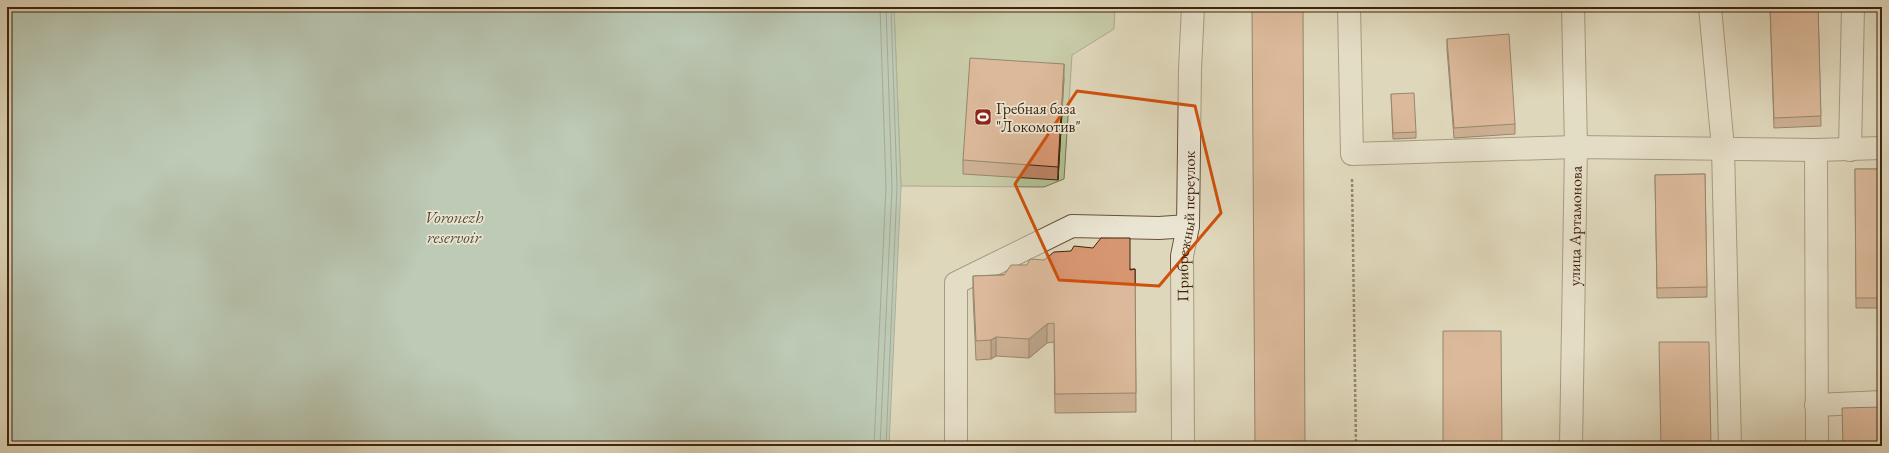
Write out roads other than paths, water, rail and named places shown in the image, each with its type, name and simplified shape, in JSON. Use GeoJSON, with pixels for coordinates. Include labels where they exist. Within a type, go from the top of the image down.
{"type":"FeatureCollection","features":[{"type":"Feature","properties":{"kind":"street","name":"Прибрежный переулок"},"geometry":{"type":"LineString","coordinates":[[1183,446],[1182,256],[1188,226],[1190,69],[1193,7]]}},
{"type":"Feature","properties":{"kind":"street"},"geometry":{"type":"LineString","coordinates":[[1348,7],[1352,154],[1576,148],[1723,148],[1816,150],[1882,148]]}},
{"type":"Feature","properties":{"kind":"street","name":"улица Артамонова"},"geometry":{"type":"LineString","coordinates":[[1571,446],[1576,148],[1573,7]]}},
{"type":"Feature","properties":{"kind":"street"},"geometry":{"type":"LineString","coordinates":[[1710,7],[1723,148],[1730,446]]}},
{"type":"Feature","properties":{"kind":"street"},"geometry":{"type":"LineString","coordinates":[[1850,150],[1853,7]]}},
{"type":"Feature","properties":{"kind":"street"},"geometry":{"type":"LineString","coordinates":[[1816,150],[1817,446]]}},
{"type":"Feature","properties":{"kind":"street"},"geometry":{"type":"LineString","coordinates":[[956,446],[956,283],[1072,226],[1159,228],[1188,226]]}},
{"type":"Feature","properties":{"kind":"street"},"geometry":{"type":"LineString","coordinates":[[1816,405],[1882,402]]}},
{"type":"Feature","properties":{"kind":"water","name":"Voronezh reservoir"},"geometry":{"type":"Polygon","coordinates":[[[7,7],[894,7],[901,187],[889,446],[7,446],[7,7]]]}},
{"type":"Feature","properties":{"kind":"place","name":"Гребная база \"Локомотив\""},"geometry":{"type":"Point","coordinates":[983,117]}}]}
